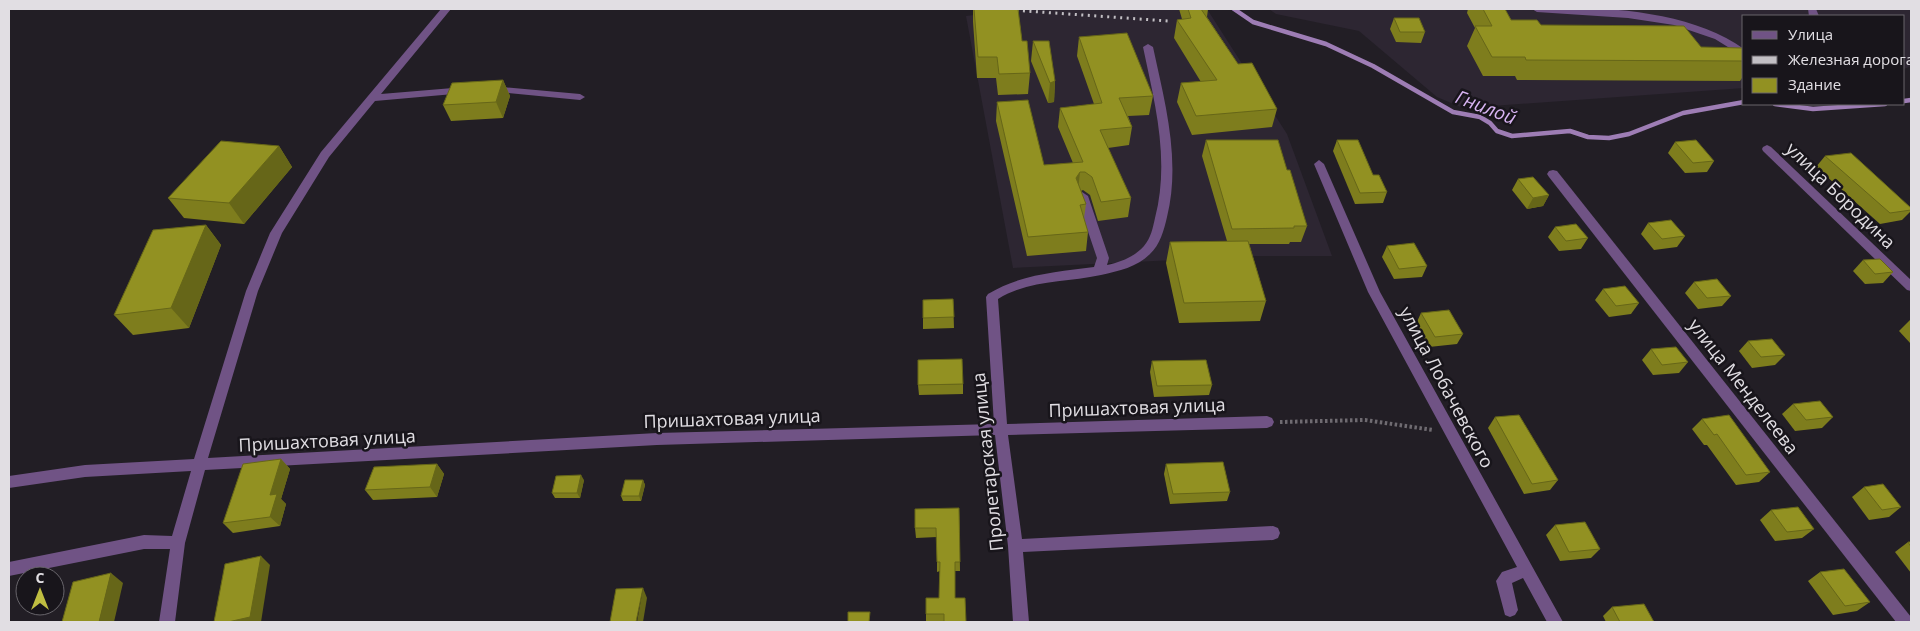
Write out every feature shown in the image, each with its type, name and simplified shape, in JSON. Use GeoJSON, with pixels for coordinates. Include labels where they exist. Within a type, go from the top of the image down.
{"type":"FeatureCollection","features":[{"type":"Feature","properties":{"kind":"street"},"geometry":{"type":"LineString","coordinates":[[167,622],[178,543],[199,466],[252,290],[276,233],[325,155],[446,9]]}},
{"type":"Feature","properties":{"kind":"street"},"geometry":{"type":"LineString","coordinates":[[1537,9],[1634,16],[1678,22],[1717,35],[1742,53]]}},
{"type":"Feature","properties":{"kind":"street"},"geometry":{"type":"LineString","coordinates":[[1099,271],[1125,265],[1145,253],[1156,236],[1167,203],[1166,130],[1148,47]]}},
{"type":"Feature","properties":{"kind":"street"},"geometry":{"type":"LineString","coordinates":[[373,98],[505,89],[580,97]]}},
{"type":"Feature","properties":{"kind":"street","name":"улица Бородина"},"geometry":{"type":"LineString","coordinates":[[1768,149],[1911,287]]}},
{"type":"Feature","properties":{"kind":"street","name":"улица Лобачевского"},"geometry":{"type":"LineString","coordinates":[[1319,164],[1374,292],[1555,622]]}},
{"type":"Feature","properties":{"kind":"street","name":"улица Менделеева"},"geometry":{"type":"LineString","coordinates":[[1553,174],[1905,622]]}},
{"type":"Feature","properties":{"kind":"street"},"geometry":{"type":"LineString","coordinates":[[1082,196],[1103,258],[1099,271]]}},
{"type":"Feature","properties":{"kind":"street","name":"Пролетарская улица"},"geometry":{"type":"LineString","coordinates":[[1021,622],[1015,546],[1001,430],[992,297],[1004,289],[1028,279],[1099,271]]}},
{"type":"Feature","properties":{"kind":"street","name":"Пришахтовая улица"},"geometry":{"type":"LineString","coordinates":[[9,482],[85,471],[657,439],[1267,422]]}},
{"type":"Feature","properties":{"kind":"street"},"geometry":{"type":"LineString","coordinates":[[1015,546],[1273,534]]}},
{"type":"Feature","properties":{"kind":"street"},"geometry":{"type":"LineString","coordinates":[[9,569],[144,542],[178,543]]}},
{"type":"Feature","properties":{"kind":"street"},"geometry":{"type":"LineString","coordinates":[[1510,610],[1504,581],[1507,577],[1527,570]]}},
{"type":"Feature","properties":{"kind":"path"},"geometry":{"type":"LineString","coordinates":[[1267,422],[1365,420],[1426,430],[1449,431]]}},
{"type":"Feature","properties":{"kind":"shaded area"},"geometry":{"type":"Polygon","coordinates":[[[1024,9],[1207,9],[1287,134],[1332,256],[1256,256],[1013,268],[966,16],[1024,9]]]}},
{"type":"Feature","properties":{"kind":"shaded area"},"geometry":{"type":"Polygon","coordinates":[[[1269,9],[1911,9],[1911,66],[1905,69],[1905,15],[1742,15],[1742,88],[1463,108],[1437,97],[1359,31],[1276,14],[1269,9]]]}},
{"type":"Feature","properties":{"kind":"building"},"geometry":{"type":"Polygon","coordinates":[[[974,9],[1018,9],[1022,41],[1027,41],[1030,73],[999,74],[997,57],[978,57],[974,9]]]}},
{"type":"Feature","properties":{"kind":"building"},"geometry":{"type":"Polygon","coordinates":[[[1188,9],[1201,9],[1238,64],[1252,63],[1277,109],[1196,116],[1181,83],[1217,80],[1177,20],[1191,18],[1188,9]]]}},
{"type":"Feature","properties":{"kind":"building"},"geometry":{"type":"Polygon","coordinates":[[[1483,9],[1505,9],[1511,20],[1537,20],[1541,25],[1684,26],[1701,47],[1742,48],[1742,61],[1526,60],[1525,57],[1492,57],[1475,26],[1492,26],[1483,9]]]}},
{"type":"Feature","properties":{"kind":"building"},"geometry":{"type":"Polygon","coordinates":[[[1394,18],[1419,18],[1425,32],[1400,32],[1394,18]]]}},
{"type":"Feature","properties":{"kind":"building"},"geometry":{"type":"Polygon","coordinates":[[[1127,33],[1153,96],[1119,98],[1132,127],[1100,130],[1131,198],[1101,202],[1092,177],[1085,172],[1080,172],[1076,178],[1086,204],[1080,205],[1088,232],[1028,237],[997,102],[1028,100],[1044,165],[1083,162],[1060,108],[1102,103],[1079,37],[1127,33]]]}},
{"type":"Feature","properties":{"kind":"building"},"geometry":{"type":"Polygon","coordinates":[[[1033,41],[1049,41],[1055,81],[1050,83],[1033,41]]]}},
{"type":"Feature","properties":{"kind":"building"},"geometry":{"type":"Polygon","coordinates":[[[503,80],[496,102],[443,105],[452,83],[503,80]]]}},
{"type":"Feature","properties":{"kind":"building"},"geometry":{"type":"Polygon","coordinates":[[[1206,140],[1278,140],[1287,170],[1290,170],[1307,226],[1232,229],[1206,140]]]}},
{"type":"Feature","properties":{"kind":"building"},"geometry":{"type":"Polygon","coordinates":[[[1337,140],[1358,140],[1373,175],[1379,175],[1387,192],[1360,193],[1337,140]]]}},
{"type":"Feature","properties":{"kind":"building"},"geometry":{"type":"Polygon","coordinates":[[[1696,140],[1714,161],[1693,163],[1675,142],[1696,140]]]}},
{"type":"Feature","properties":{"kind":"building"},"geometry":{"type":"Polygon","coordinates":[[[221,141],[279,146],[229,203],[168,198],[221,141]]]}},
{"type":"Feature","properties":{"kind":"building"},"geometry":{"type":"Polygon","coordinates":[[[1851,153],[1911,210],[1890,213],[1825,156],[1851,153]]]}},
{"type":"Feature","properties":{"kind":"building"},"geometry":{"type":"Polygon","coordinates":[[[1533,177],[1549,195],[1533,198],[1518,179],[1533,177]]]}},
{"type":"Feature","properties":{"kind":"building"},"geometry":{"type":"Polygon","coordinates":[[[1671,220],[1685,236],[1662,239],[1648,223],[1671,220]]]}},
{"type":"Feature","properties":{"kind":"building"},"geometry":{"type":"Polygon","coordinates":[[[1576,224],[1588,238],[1566,241],[1555,227],[1576,224]]]}},
{"type":"Feature","properties":{"kind":"building"},"geometry":{"type":"Polygon","coordinates":[[[206,225],[171,308],[114,315],[153,230],[206,225]]]}},
{"type":"Feature","properties":{"kind":"building"},"geometry":{"type":"Polygon","coordinates":[[[1248,241],[1266,301],[1184,303],[1170,242],[1248,241]]]}},
{"type":"Feature","properties":{"kind":"building"},"geometry":{"type":"Polygon","coordinates":[[[1414,243],[1427,266],[1399,269],[1387,246],[1414,243]]]}},
{"type":"Feature","properties":{"kind":"building"},"geometry":{"type":"Polygon","coordinates":[[[1880,259],[1893,272],[1875,274],[1863,260],[1880,259]]]}},
{"type":"Feature","properties":{"kind":"building"},"geometry":{"type":"Polygon","coordinates":[[[1717,279],[1731,296],[1707,298],[1694,282],[1717,279]]]}},
{"type":"Feature","properties":{"kind":"building"},"geometry":{"type":"Polygon","coordinates":[[[1625,286],[1639,303],[1616,306],[1603,289],[1625,286]]]}},
{"type":"Feature","properties":{"kind":"building"},"geometry":{"type":"Polygon","coordinates":[[[953,299],[954,317],[923,318],[923,300],[953,299]]]}},
{"type":"Feature","properties":{"kind":"building"},"geometry":{"type":"Polygon","coordinates":[[[1449,310],[1463,334],[1435,337],[1421,313],[1449,310]]]}},
{"type":"Feature","properties":{"kind":"building"},"geometry":{"type":"Polygon","coordinates":[[[1772,339],[1785,355],[1761,357],[1748,341],[1772,339]]]}},
{"type":"Feature","properties":{"kind":"building"},"geometry":{"type":"Polygon","coordinates":[[[1676,347],[1688,362],[1662,365],[1651,349],[1676,347]]]}},
{"type":"Feature","properties":{"kind":"building"},"geometry":{"type":"Polygon","coordinates":[[[962,359],[963,384],[918,385],[918,360],[962,359]]]}},
{"type":"Feature","properties":{"kind":"building"},"geometry":{"type":"Polygon","coordinates":[[[1206,360],[1212,385],[1157,386],[1152,361],[1206,360]]]}},
{"type":"Feature","properties":{"kind":"building"},"geometry":{"type":"Polygon","coordinates":[[[1820,401],[1833,417],[1806,420],[1793,404],[1820,401]]]}},
{"type":"Feature","properties":{"kind":"building"},"geometry":{"type":"Polygon","coordinates":[[[1519,415],[1558,480],[1532,484],[1495,417],[1519,415]]]}},
{"type":"Feature","properties":{"kind":"building"},"geometry":{"type":"Polygon","coordinates":[[[1729,415],[1770,472],[1746,475],[1717,434],[1714,435],[1702,419],[1729,415]]]}},
{"type":"Feature","properties":{"kind":"building"},"geometry":{"type":"Polygon","coordinates":[[[281,459],[270,495],[277,494],[270,517],[223,523],[243,464],[281,459]]]}},
{"type":"Feature","properties":{"kind":"building"},"geometry":{"type":"Polygon","coordinates":[[[1223,462],[1230,492],[1173,494],[1166,464],[1223,462]]]}},
{"type":"Feature","properties":{"kind":"building"},"geometry":{"type":"Polygon","coordinates":[[[437,464],[430,487],[365,490],[374,467],[437,464]]]}},
{"type":"Feature","properties":{"kind":"building"},"geometry":{"type":"Polygon","coordinates":[[[581,475],[577,493],[552,493],[556,476],[581,475]]]}},
{"type":"Feature","properties":{"kind":"building"},"geometry":{"type":"Polygon","coordinates":[[[625,480],[643,480],[639,496],[621,496],[625,480]]]}},
{"type":"Feature","properties":{"kind":"building"},"geometry":{"type":"Polygon","coordinates":[[[1883,484],[1901,507],[1882,510],[1864,487],[1883,484]]]}},
{"type":"Feature","properties":{"kind":"building"},"geometry":{"type":"Polygon","coordinates":[[[1798,507],[1814,529],[1787,532],[1771,510],[1798,507]]]}},
{"type":"Feature","properties":{"kind":"building"},"geometry":{"type":"Polygon","coordinates":[[[959,508],[960,562],[955,562],[955,598],[965,598],[966,622],[944,622],[944,614],[926,614],[926,598],[939,598],[940,562],[937,562],[936,528],[915,528],[915,509],[959,508]]]}},
{"type":"Feature","properties":{"kind":"building"},"geometry":{"type":"Polygon","coordinates":[[[1585,522],[1600,549],[1569,552],[1555,525],[1585,522]]]}},
{"type":"Feature","properties":{"kind":"building"},"geometry":{"type":"Polygon","coordinates":[[[261,556],[250,617],[228,622],[214,622],[225,564],[261,556]]]}},
{"type":"Feature","properties":{"kind":"building"},"geometry":{"type":"Polygon","coordinates":[[[1844,569],[1870,602],[1845,606],[1820,572],[1844,569]]]}},
{"type":"Feature","properties":{"kind":"building"},"geometry":{"type":"Polygon","coordinates":[[[111,573],[99,622],[62,622],[73,582],[111,573]]]}},
{"type":"Feature","properties":{"kind":"building"},"geometry":{"type":"Polygon","coordinates":[[[643,588],[636,622],[610,622],[616,589],[643,588]]]}},
{"type":"Feature","properties":{"kind":"building"},"geometry":{"type":"Polygon","coordinates":[[[1644,604],[1654,622],[1620,622],[1612,607],[1644,604]]]}},
{"type":"Feature","properties":{"kind":"building"},"geometry":{"type":"Polygon","coordinates":[[[848,612],[870,612],[869,622],[848,622],[848,612]]]}},
{"type":"Feature","properties":{"kind":"waterway","name":"Гнилой"},"geometry":{"type":"LineString","coordinates":[[1234,9],[1253,22],[1326,44],[1373,66],[1453,112],[1480,117],[1490,123],[1497,131],[1512,136],[1570,131],[1588,137],[1609,138],[1629,134],[1683,113],[1742,102]]}},
{"type":"Feature","properties":{"kind":"waterway","name":"Гнилой"},"geometry":{"type":"LineString","coordinates":[[1905,101],[1911,100]]}},
{"type":"Feature","properties":{"kind":"waterway","name":"Гнилой"},"geometry":{"type":"LineString","coordinates":[[1783,105],[1813,109],[1871,105]]}},
{"type":"Feature","properties":{"kind":"railway"},"geometry":{"type":"LineString","coordinates":[[997,9],[1168,21]]}}]}
